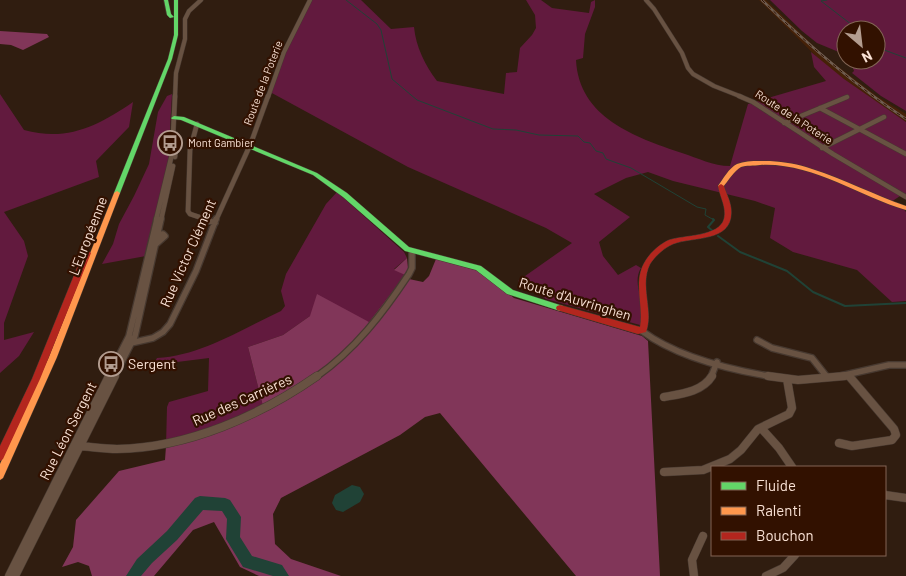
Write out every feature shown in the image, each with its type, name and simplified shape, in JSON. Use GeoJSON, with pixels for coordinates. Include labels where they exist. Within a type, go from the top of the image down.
{"type":"FeatureCollection","features":[{"type":"Feature","properties":{"kind":"main road"},"geometry":{"type":"LineString","coordinates":[[166,0],[169,15],[172,18]]}},
{"type":"Feature","properties":{"kind":"main road","name":"L'Européenne"},"geometry":{"type":"LineString","coordinates":[[0,456],[44,361],[164,62],[170,40],[172,0]]}},
{"type":"Feature","properties":{"kind":"main road","name":"L'Européenne"},"geometry":{"type":"LineString","coordinates":[[0,475],[36,399],[59,344],[170,59],[176,31],[176,0]]}},
{"type":"Feature","properties":{"kind":"main road"},"geometry":{"type":"LineString","coordinates":[[176,31],[181,0]]}},
{"type":"Feature","properties":{"kind":"main road","name":"Route d'Auvringhen"},"geometry":{"type":"LineString","coordinates":[[174,120],[182,118],[302,168],[323,179],[348,198],[400,245],[412,252],[478,268],[510,292],[521,297],[632,330],[642,331],[645,328],[646,317],[640,282],[644,267],[654,254],[670,242],[709,236],[722,229],[729,209],[722,186],[739,166],[769,163],[801,168],[829,176],[881,200],[906,208]]}},
{"type":"Feature","properties":{"kind":"street","name":"Rue Léon Sergent"},"geometry":{"type":"LineString","coordinates":[[129,343],[156,236],[172,156],[176,73],[185,37],[184,20],[187,13],[200,0]]}},
{"type":"Feature","properties":{"kind":"street","name":"Route de la Poterie"},"geometry":{"type":"LineString","coordinates":[[249,146],[284,52],[310,0]]}},
{"type":"Feature","properties":{"kind":"street","name":"Route de la Poterie"},"geometry":{"type":"LineString","coordinates":[[646,0],[682,53],[691,73],[714,86],[750,101],[822,148],[906,197]]}},
{"type":"Feature","properties":{"kind":"street"},"geometry":{"type":"LineString","coordinates":[[784,123],[847,96]]}},
{"type":"Feature","properties":{"kind":"street"},"geometry":{"type":"LineString","coordinates":[[820,108],[906,154]]}},
{"type":"Feature","properties":{"kind":"street"},"geometry":{"type":"LineString","coordinates":[[822,148],[884,117]]}},
{"type":"Feature","properties":{"kind":"street"},"geometry":{"type":"LineString","coordinates":[[196,124],[190,148],[187,210],[190,214],[215,223]]}},
{"type":"Feature","properties":{"kind":"street","name":"Rue Victor Clément"},"geometry":{"type":"LineString","coordinates":[[129,343],[153,338],[169,326],[196,271],[249,146]]}},
{"type":"Feature","properties":{"kind":"street","name":"Rue Léon Sergent"},"geometry":{"type":"LineString","coordinates":[[8,576],[138,328],[156,244],[165,236],[156,236]]}},
{"type":"Feature","properties":{"kind":"street","name":"Rue des Carrières"},"geometry":{"type":"LineString","coordinates":[[77,446],[122,449],[175,441],[219,427],[294,391],[328,368],[365,333],[410,274],[412,252]]}},
{"type":"Feature","properties":{"kind":"street"},"geometry":{"type":"LineString","coordinates":[[642,331],[655,342],[717,362],[787,379],[848,375],[890,364],[906,365]]}},
{"type":"Feature","properties":{"kind":"street"},"geometry":{"type":"LineString","coordinates":[[757,340],[772,348],[812,358],[828,377]]}},
{"type":"Feature","properties":{"kind":"street"},"geometry":{"type":"LineString","coordinates":[[664,397],[707,384],[714,376],[717,362]]}},
{"type":"Feature","properties":{"kind":"street"},"geometry":{"type":"LineString","coordinates":[[839,443],[852,446],[892,440],[896,435],[894,429],[848,375]]}},
{"type":"Feature","properties":{"kind":"street"},"geometry":{"type":"LineString","coordinates":[[713,466],[723,463],[739,453],[754,433],[785,417],[791,411],[787,379]]}},
{"type":"Feature","properties":{"kind":"street"},"geometry":{"type":"LineString","coordinates":[[761,428],[776,444],[791,466]]}},
{"type":"Feature","properties":{"kind":"street","name":"Rue Léon Sergent"},"geometry":{"type":"LineString","coordinates":[[16,576],[77,446]]}},
{"type":"Feature","properties":{"kind":"street"},"geometry":{"type":"LineString","coordinates":[[664,472],[696,471],[711,467]]}},
{"type":"Feature","properties":{"kind":"street"},"geometry":{"type":"LineString","coordinates":[[886,495],[906,498]]}},
{"type":"Feature","properties":{"kind":"street"},"geometry":{"type":"LineString","coordinates":[[694,576],[692,560],[703,536]]}},
{"type":"Feature","properties":{"kind":"street"},"geometry":{"type":"LineString","coordinates":[[766,576],[782,568],[794,556]]}},
{"type":"Feature","properties":{"kind":"shaded area"},"geometry":{"type":"Polygon","coordinates":[[[308,0],[361,0],[391,29],[414,27],[422,56],[437,81],[504,94],[506,73],[517,72],[520,48],[536,28],[535,15],[526,0],[541,0],[552,8],[589,13],[591,2],[595,0],[595,7],[585,34],[583,58],[576,60],[579,80],[587,97],[598,111],[629,132],[664,147],[724,166],[730,166],[748,104],[826,81],[814,67],[811,52],[844,79],[906,122],[906,196],[903,194],[888,204],[903,208],[906,212],[906,301],[892,302],[857,270],[793,252],[770,238],[775,208],[755,201],[673,181],[648,172],[626,178],[594,194],[630,217],[599,242],[603,256],[618,275],[636,265],[641,268],[638,275],[638,289],[643,311],[640,325],[546,299],[518,281],[572,243],[546,228],[408,167],[270,92],[284,52],[308,0]]]}},
{"type":"Feature","properties":{"kind":"shaded area"},"geometry":{"type":"Polygon","coordinates":[[[759,0],[766,0],[823,55],[836,65],[836,70],[843,70],[878,97],[906,114],[906,122],[868,97],[825,65],[759,0]]]}},
{"type":"Feature","properties":{"kind":"shaded area"},"geometry":{"type":"Polygon","coordinates":[[[770,0],[906,0],[906,111],[881,96],[852,73],[854,70],[886,70],[886,20],[836,20],[836,51],[817,43],[770,0]]]}},
{"type":"Feature","properties":{"kind":"shaded area"},"geometry":{"type":"Polygon","coordinates":[[[0,31],[47,34],[49,37],[23,50],[11,45],[0,44],[0,31]]]}},
{"type":"Feature","properties":{"kind":"shaded area"},"geometry":{"type":"Polygon","coordinates":[[[0,94],[24,130],[54,134],[82,130],[107,118],[133,102],[129,127],[96,161],[99,177],[4,212],[24,241],[28,256],[4,323],[4,340],[34,332],[19,356],[0,373],[0,94]]]}},
{"type":"Feature","properties":{"kind":"shaded area"},"geometry":{"type":"Polygon","coordinates":[[[172,94],[169,147],[171,148],[146,256],[102,264],[113,244],[119,224],[149,164],[158,112],[167,96],[172,94]]]}},
{"type":"Feature","properties":{"kind":"shaded area"},"geometry":{"type":"Polygon","coordinates":[[[337,192],[404,252],[407,258],[394,269],[405,275],[369,322],[310,316],[283,335],[248,347],[264,410],[166,446],[167,407],[169,402],[208,391],[209,358],[153,365],[157,358],[189,352],[221,341],[281,311],[285,306],[281,291],[286,274],[326,204],[337,192]]]}},
{"type":"Feature","properties":{"kind":"shaded area"},"geometry":{"type":"Polygon","coordinates":[[[407,258],[409,279],[423,282],[429,276],[436,259],[479,271],[514,298],[642,336],[648,341],[660,576],[576,576],[440,413],[425,417],[400,435],[281,498],[273,514],[275,544],[291,559],[341,576],[259,576],[240,567],[214,522],[193,530],[154,576],[92,576],[89,566],[78,562],[62,567],[73,547],[76,520],[119,471],[165,460],[166,446],[264,410],[248,347],[283,335],[310,316],[317,294],[369,322],[405,275],[394,270],[407,258]]]}},
{"type":"Feature","properties":{"kind":"shaded area"},"geometry":{"type":"Polygon","coordinates":[[[352,485],[360,487],[364,494],[360,502],[343,512],[336,510],[332,503],[335,495],[352,485]]]}},
{"type":"Feature","properties":{"kind":"waterway"},"geometry":{"type":"LineString","coordinates":[[346,0],[377,24],[381,30],[392,79],[417,100],[493,129],[516,130],[539,135],[578,136],[584,142],[590,143],[596,151],[603,153],[606,159],[631,168],[697,207],[706,209],[705,215],[714,220]]}},
{"type":"Feature","properties":{"kind":"waterway"},"geometry":{"type":"LineString","coordinates":[[827,0],[821,1],[846,20]]}},
{"type":"Feature","properties":{"kind":"waterway"},"geometry":{"type":"LineString","coordinates":[[886,51],[906,58]]}},
{"type":"Feature","properties":{"kind":"waterway"},"geometry":{"type":"LineString","coordinates":[[714,220],[708,227],[714,232]]}},
{"type":"Feature","properties":{"kind":"waterway"},"geometry":{"type":"LineString","coordinates":[[718,236],[740,252],[787,271],[813,292],[845,306],[906,303]]}},
{"type":"Feature","properties":{"kind":"waterway"},"geometry":{"type":"LineString","coordinates":[[133,576],[147,558],[172,536],[200,503],[225,505],[234,517],[233,539],[248,562],[277,570],[282,576]]}},
{"type":"Feature","properties":{"kind":"railway"},"geometry":{"type":"LineString","coordinates":[[762,0],[831,63],[867,92],[906,119]]}},
{"type":"Feature","properties":{"kind":"traffic: fast"},"geometry":{"type":"LineString","coordinates":[[166,0],[169,15],[172,17]]}},
{"type":"Feature","properties":{"kind":"traffic: fast"},"geometry":{"type":"LineString","coordinates":[[117,193],[170,59],[176,35],[176,0]]}},
{"type":"Feature","properties":{"kind":"traffic: fast"},"geometry":{"type":"LineString","coordinates":[[174,118],[182,118],[315,174],[345,195],[407,249],[478,268],[510,292],[560,308]]}},
{"type":"Feature","properties":{"kind":"traffic: slow"},"geometry":{"type":"LineString","coordinates":[[721,186],[731,173],[740,166],[770,163],[790,165],[830,177],[906,208]]}},
{"type":"Feature","properties":{"kind":"traffic: slow"},"geometry":{"type":"LineString","coordinates":[[0,475],[53,357],[117,193]]}},
{"type":"Feature","properties":{"kind":"traffic: jam"},"geometry":{"type":"LineString","coordinates":[[560,308],[638,331],[643,330],[645,313],[642,278],[648,262],[658,250],[671,242],[708,235],[723,227],[727,220],[728,209],[721,186]]}},
{"type":"Feature","properties":{"kind":"traffic: jam"},"geometry":{"type":"LineString","coordinates":[[0,456],[36,379],[87,253]]}},
{"type":"Feature","properties":{"kind":"place","name":"Mont Gambier"},"geometry":{"type":"Point","coordinates":[170,143]}},
{"type":"Feature","properties":{"kind":"place","name":"Sergent"},"geometry":{"type":"Point","coordinates":[111,364]}}]}
